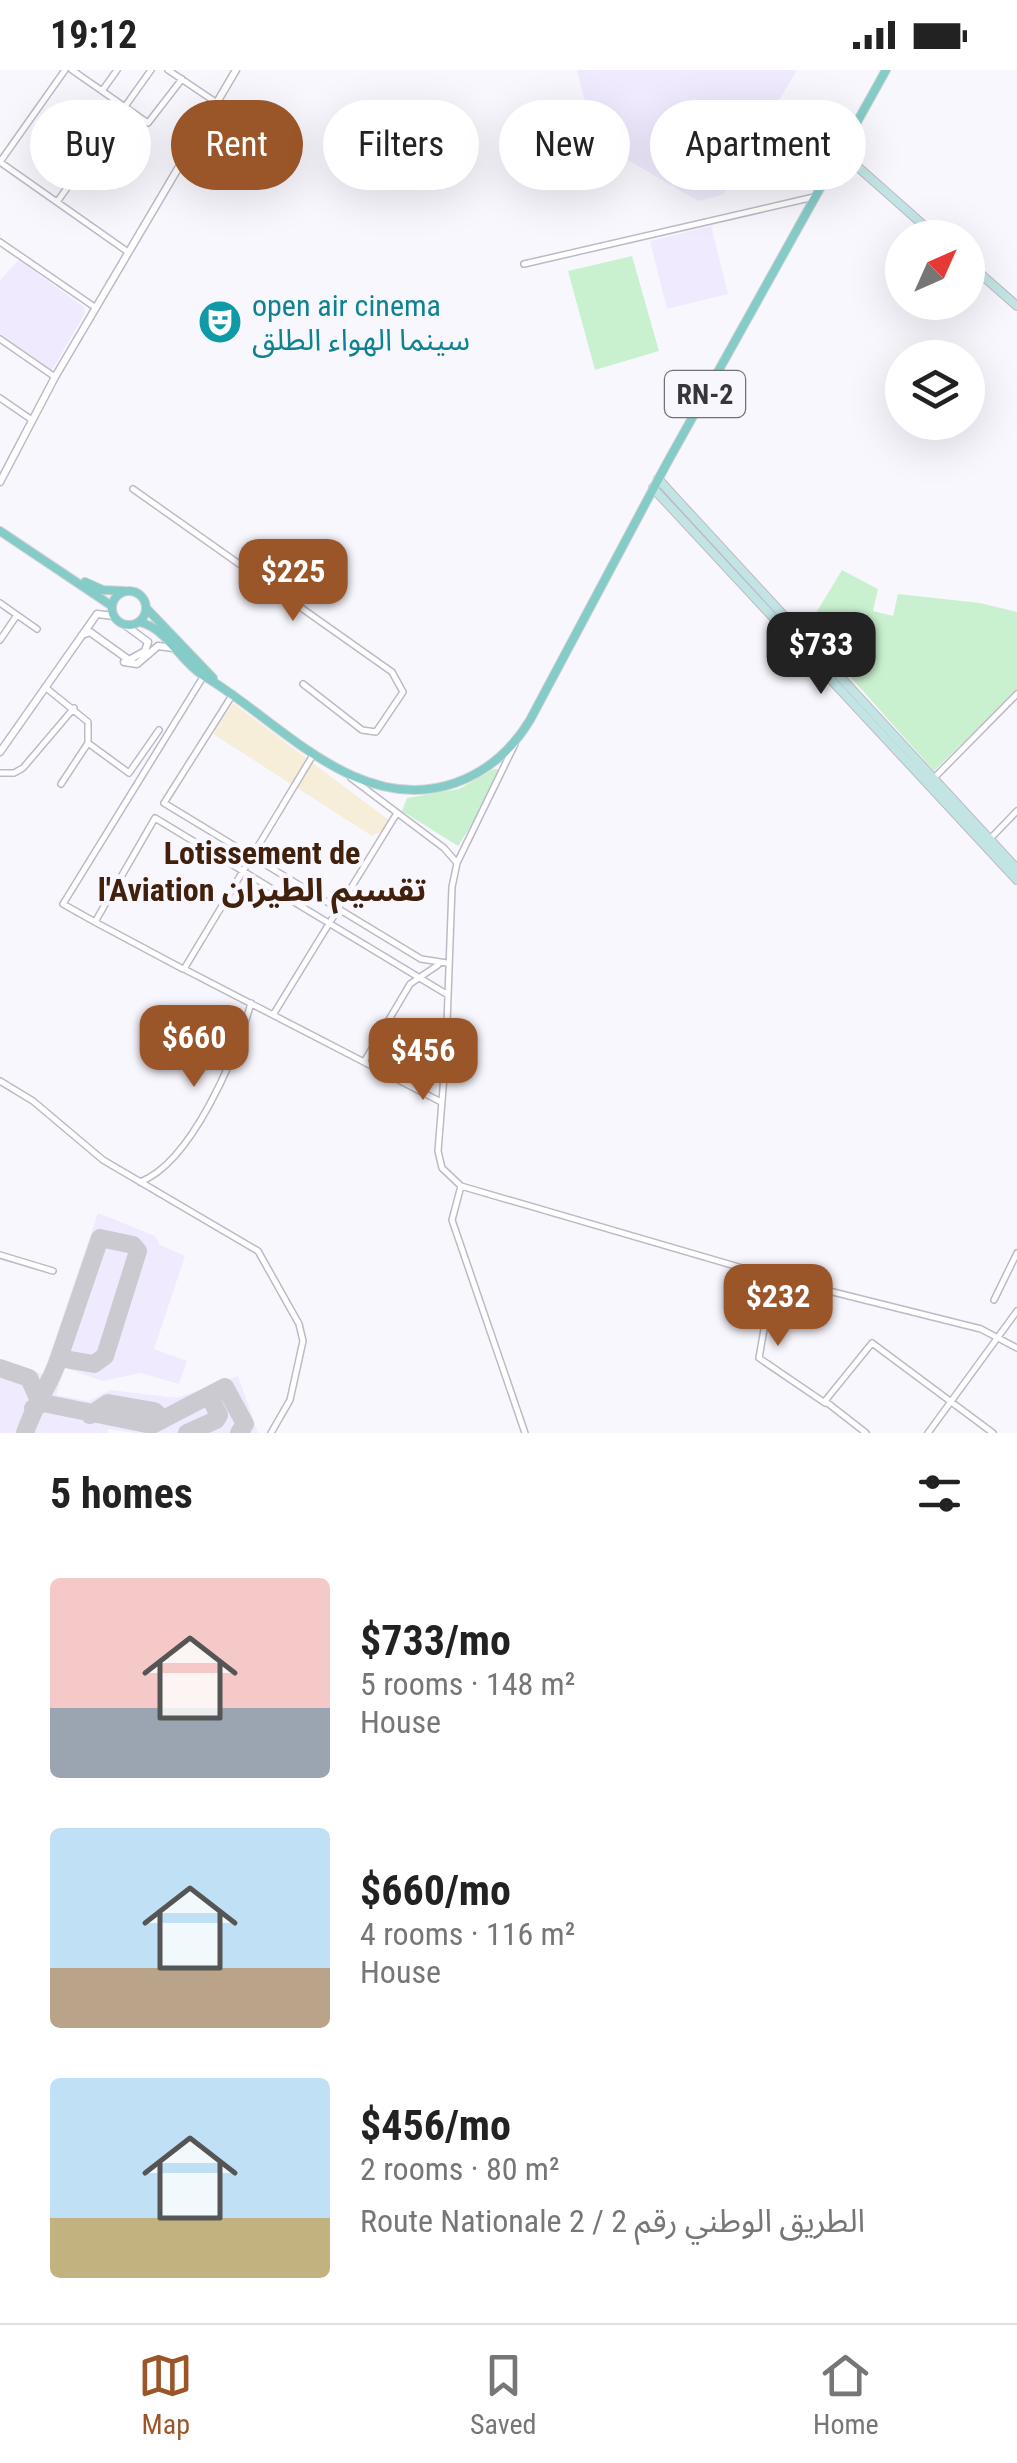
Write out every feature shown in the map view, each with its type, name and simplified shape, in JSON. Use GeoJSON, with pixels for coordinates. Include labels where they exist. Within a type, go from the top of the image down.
{"type":"FeatureCollection","features":[{"type":"Feature","properties":{"kind":"main road","name":"RN-2"},"geometry":{"type":"LineString","coordinates":[[866,106],[886,70]]}},
{"type":"Feature","properties":{"kind":"main road"},"geometry":{"type":"LineString","coordinates":[[866,174],[918,220]]}},
{"type":"Feature","properties":{"kind":"main road","name":"RN-2"},"geometry":{"type":"LineString","coordinates":[[140,622],[154,626],[208,675],[346,774],[393,789],[430,789],[479,772],[516,744],[818,190]]}},
{"type":"Feature","properties":{"kind":"main road"},"geometry":{"type":"LineString","coordinates":[[985,278],[1017,306]]}},
{"type":"Feature","properties":{"kind":"main road"},"geometry":{"type":"LineString","coordinates":[[658,478],[803,643],[987,842],[1017,868]]}},
{"type":"Feature","properties":{"kind":"main road"},"geometry":{"type":"LineString","coordinates":[[653,488],[934,778],[1017,880]]}},
{"type":"Feature","properties":{"kind":"main road","name":"RN-2"},"geometry":{"type":"LineString","coordinates":[[0,531],[103,600],[126,625]]}},
{"type":"Feature","properties":{"kind":"main road","name":"RN-2"},"geometry":{"type":"LineString","coordinates":[[63,572],[102,590],[139,593],[147,609],[208,675]]}},
{"type":"Feature","properties":{"kind":"main road"},"geometry":{"type":"LineString","coordinates":[[113,611],[124,592]]}},
{"type":"Feature","properties":{"kind":"main road"},"geometry":{"type":"LineString","coordinates":[[101,612],[103,600]]}},
{"type":"Feature","properties":{"kind":"main road"},"geometry":{"type":"LineString","coordinates":[[126,625],[140,622],[147,609]]}},
{"type":"Feature","properties":{"kind":"street"},"geometry":{"type":"LineString","coordinates":[[114,100],[69,70],[0,162],[128,252]]}},
{"type":"Feature","properties":{"kind":"street"},"geometry":{"type":"LineString","coordinates":[[102,91],[117,70]]}},
{"type":"Feature","properties":{"kind":"street"},"geometry":{"type":"LineString","coordinates":[[130,100],[152,70]]}},
{"type":"Feature","properties":{"kind":"street"},"geometry":{"type":"LineString","coordinates":[[168,70],[214,100]]}},
{"type":"Feature","properties":{"kind":"street"},"geometry":{"type":"LineString","coordinates":[[218,100],[236,70]]}},
{"type":"Feature","properties":{"kind":"street"},"geometry":{"type":"LineString","coordinates":[[151,121],[182,79]]}},
{"type":"Feature","properties":{"kind":"street"},"geometry":{"type":"LineString","coordinates":[[0,482],[55,377],[171,180]]}},
{"type":"Feature","properties":{"kind":"street"},"geometry":{"type":"LineString","coordinates":[[57,202],[66,190]]}},
{"type":"Feature","properties":{"kind":"street"},"geometry":{"type":"LineString","coordinates":[[524,264],[814,197]]}},
{"type":"Feature","properties":{"kind":"street"},"geometry":{"type":"LineString","coordinates":[[0,242],[96,308]]}},
{"type":"Feature","properties":{"kind":"street"},"geometry":{"type":"LineString","coordinates":[[0,340],[55,377]]}},
{"type":"Feature","properties":{"kind":"street"},"geometry":{"type":"LineString","coordinates":[[0,398],[32,420]]}},
{"type":"Feature","properties":{"kind":"street"},"geometry":{"type":"LineString","coordinates":[[133,489],[392,672],[403,692],[376,732],[362,730],[303,684]]}},
{"type":"Feature","properties":{"kind":"street"},"geometry":{"type":"LineString","coordinates":[[0,603],[37,629]]}},
{"type":"Feature","properties":{"kind":"street"},"geometry":{"type":"LineString","coordinates":[[0,752],[101,612],[113,611]]}},
{"type":"Feature","properties":{"kind":"street"},"geometry":{"type":"LineString","coordinates":[[0,640],[18,615]]}},
{"type":"Feature","properties":{"kind":"street"},"geometry":{"type":"LineString","coordinates":[[82,636],[90,632],[129,660],[145,651],[148,642],[126,625]]}},
{"type":"Feature","properties":{"kind":"street"},"geometry":{"type":"LineString","coordinates":[[82,636],[87,635],[134,665],[158,646],[176,649]]}},
{"type":"Feature","properties":{"kind":"street"},"geometry":{"type":"LineString","coordinates":[[208,675],[63,904],[441,1102]]}},
{"type":"Feature","properties":{"kind":"street"},"geometry":{"type":"LineString","coordinates":[[45,687],[88,722],[88,743],[60,784]]}},
{"type":"Feature","properties":{"kind":"street"},"geometry":{"type":"LineString","coordinates":[[95,922],[234,694]]}},
{"type":"Feature","properties":{"kind":"street"},"geometry":{"type":"LineString","coordinates":[[934,778],[1017,694]]}},
{"type":"Feature","properties":{"kind":"street"},"geometry":{"type":"LineString","coordinates":[[0,773],[14,774],[22,768],[74,708]]}},
{"type":"Feature","properties":{"kind":"street"},"geometry":{"type":"LineString","coordinates":[[88,743],[128,773],[159,730]]}},
{"type":"Feature","properties":{"kind":"street"},"geometry":{"type":"LineString","coordinates":[[516,744],[458,864],[452,887],[438,1160],[448,1177],[461,1186],[774,1278],[999,1335],[1017,1348]]}},
{"type":"Feature","properties":{"kind":"street"},"geometry":{"type":"LineString","coordinates":[[184,969],[315,753]]}},
{"type":"Feature","properties":{"kind":"street"},"geometry":{"type":"LineString","coordinates":[[346,774],[458,864]]}},
{"type":"Feature","properties":{"kind":"street"},"geometry":{"type":"LineString","coordinates":[[164,804],[336,910],[438,965]]}},
{"type":"Feature","properties":{"kind":"street"},"geometry":{"type":"LineString","coordinates":[[987,842],[1017,811]]}},
{"type":"Feature","properties":{"kind":"street"},"geometry":{"type":"LineString","coordinates":[[273,1016],[397,813]]}},
{"type":"Feature","properties":{"kind":"street"},"geometry":{"type":"LineString","coordinates":[[155,818],[448,995]]}},
{"type":"Feature","properties":{"kind":"street"},"geometry":{"type":"LineString","coordinates":[[364,1062],[416,977],[447,963]]}},
{"type":"Feature","properties":{"kind":"street"},"geometry":{"type":"LineString","coordinates":[[139,1182],[156,1176],[176,1158],[232,1058],[251,1003]]}},
{"type":"Feature","properties":{"kind":"street"},"geometry":{"type":"LineString","coordinates":[[0,1081],[33,1101],[103,1160],[258,1251],[298,1324],[303,1342],[290,1400],[271,1433]]}},
{"type":"Feature","properties":{"kind":"street"},"geometry":{"type":"LineString","coordinates":[[461,1186],[452,1220],[525,1433]]}},
{"type":"Feature","properties":{"kind":"street"},"geometry":{"type":"LineString","coordinates":[[994,1300],[1017,1253]]}},
{"type":"Feature","properties":{"kind":"street"},"geometry":{"type":"LineString","coordinates":[[0,1255],[53,1271]]}},
{"type":"Feature","properties":{"kind":"street"},"geometry":{"type":"LineString","coordinates":[[774,1278],[758,1358],[866,1433]]}},
{"type":"Feature","properties":{"kind":"street"},"geometry":{"type":"LineString","coordinates":[[928,1433],[1017,1311]]}},
{"type":"Feature","properties":{"kind":"street"},"geometry":{"type":"LineString","coordinates":[[825,1403],[870,1343],[992,1433]]}},
{"type":"Feature","properties":{"kind":"shaded area"},"geometry":{"type":"Polygon","coordinates":[[[577,70],[797,70],[779,100],[650,100],[650,173],[630,161],[630,100],[585,100],[577,70]]]}},
{"type":"Feature","properties":{"kind":"shaded area"},"geometry":{"type":"Polygon","coordinates":[[[679,190],[726,190],[723,195],[698,201],[679,190]]]}},
{"type":"Feature","properties":{"kind":"shaded area"},"geometry":{"type":"Polygon","coordinates":[[[711,226],[728,294],[667,309],[650,241],[711,226]]]}},
{"type":"Feature","properties":{"kind":"shaded area"},"geometry":{"type":"Polygon","coordinates":[[[19,260],[84,307],[85,313],[52,370],[0,334],[0,280],[19,260]]]}},
{"type":"Feature","properties":{"kind":"shaded area"},"geometry":{"type":"Polygon","coordinates":[[[233,703],[390,821],[385,830],[372,836],[213,734],[233,703]]]}},
{"type":"Feature","properties":{"kind":"shaded area"},"geometry":{"type":"Polygon","coordinates":[[[98,1213],[155,1236],[160,1245],[185,1256],[154,1349],[187,1361],[179,1384],[141,1373],[102,1381],[65,1368],[56,1395],[89,1401],[110,1390],[177,1398],[238,1376],[258,1433],[135,1433],[108,1429],[108,1433],[0,1433],[0,1361],[43,1374],[98,1213]]]}},
{"type":"Feature","properties":{"kind":"green space"},"geometry":{"type":"Polygon","coordinates":[[[632,256],[659,351],[595,370],[568,271],[632,256]]]}},
{"type":"Feature","properties":{"kind":"green space"},"geometry":{"type":"Polygon","coordinates":[[[842,570],[878,589],[873,611],[893,616],[898,594],[980,603],[1017,612],[1017,690],[934,771],[807,628],[842,570]]]}},
{"type":"Feature","properties":{"kind":"green space"},"geometry":{"type":"Polygon","coordinates":[[[500,769],[497,785],[458,846],[402,811],[407,798],[459,789],[500,769]]]}},
{"type":"Feature","properties":{"kind":"taxiway"},"geometry":{"type":"LineString","coordinates":[[25,1433],[56,1367],[100,1238],[133,1245],[138,1251],[105,1356],[94,1364],[59,1358]]}},
{"type":"Feature","properties":{"kind":"taxiway"},"geometry":{"type":"LineString","coordinates":[[0,1368],[29,1378],[37,1396]]}},
{"type":"Feature","properties":{"kind":"taxiway"},"geometry":{"type":"LineString","coordinates":[[33,1408],[43,1403],[152,1425],[225,1387],[245,1424],[239,1433]]}},
{"type":"Feature","properties":{"kind":"taxiway"},"geometry":{"type":"LineString","coordinates":[[187,1433],[219,1415],[209,1396]]}},
{"type":"Feature","properties":{"kind":"taxiway"},"geometry":{"type":"LineString","coordinates":[[90,1415],[108,1403],[154,1411],[159,1415],[156,1423]]}},
{"type":"Feature","properties":{"kind":"place","name":"open air cinema سينما الهواء الطلق"},"geometry":{"type":"Point","coordinates":[220,322]}},
{"type":"Feature","properties":{"kind":"district","name":"Lotissement de l'Aviation تقسيم الطيران"},"geometry":{"type":"Point","coordinates":[262,872]}}]}
